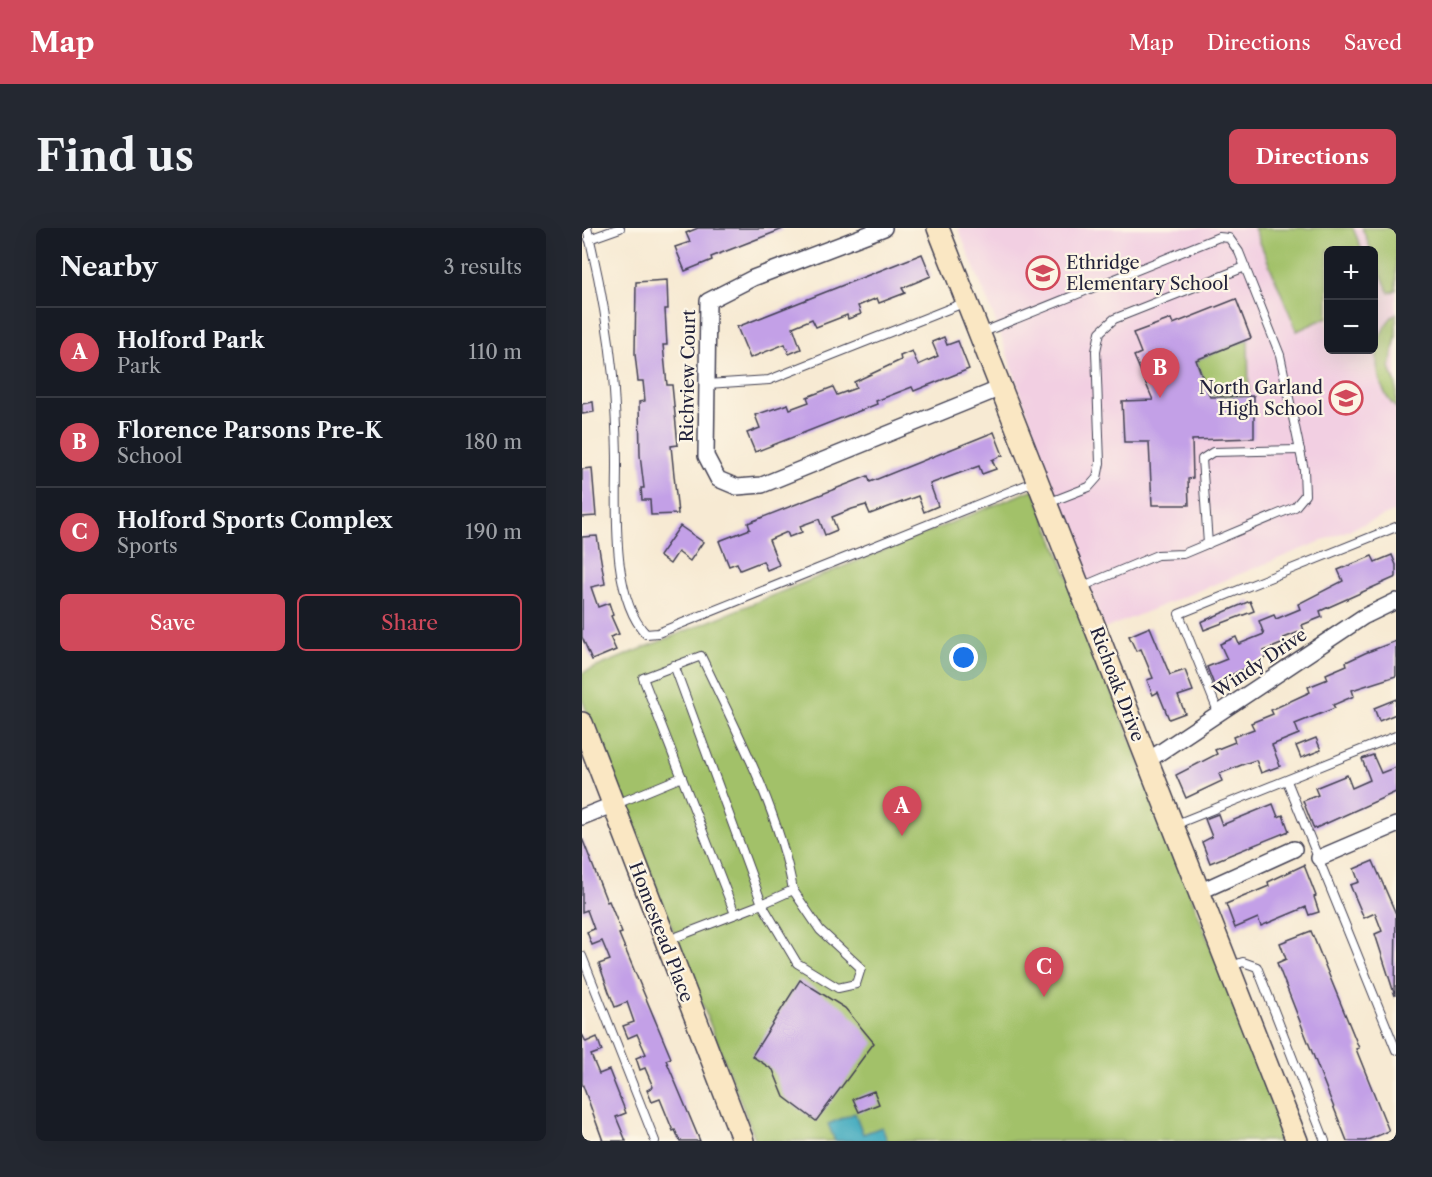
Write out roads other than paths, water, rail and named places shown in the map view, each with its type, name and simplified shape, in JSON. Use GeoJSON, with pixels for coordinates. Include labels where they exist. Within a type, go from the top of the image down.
{"type":"FeatureCollection","features":[{"type":"Feature","properties":{"kind":"street","name":"Richview Court"},"geometry":{"type":"LineString","coordinates":[[884,228],[753,278],[708,300],[706,456],[718,479],[737,487],[779,480],[1001,388]]}},
{"type":"Feature","properties":{"kind":"street","name":"Richoak Drive"},"geometry":{"type":"LineString","coordinates":[[938,228],[1297,1141]]}},
{"type":"Feature","properties":{"kind":"street","name":"Windy Drive"},"geometry":{"type":"LineString","coordinates":[[1147,761],[1363,617],[1396,601]]}},
{"type":"Feature","properties":{"kind":"street","name":"Homestead Place"},"geometry":{"type":"LineString","coordinates":[[582,723],[612,806],[743,1141]]}},
{"type":"Feature","properties":{"kind":"street"},"geometry":{"type":"LineString","coordinates":[[582,817],[612,806]]}},
{"type":"Feature","properties":{"kind":"street"},"geometry":{"type":"LineString","coordinates":[[1319,858],[1396,826]]}},
{"type":"Feature","properties":{"kind":"street"},"geometry":{"type":"LineString","coordinates":[[1199,892],[1294,849]]}},
{"type":"Feature","properties":{"kind":"lane"},"geometry":{"type":"LineString","coordinates":[[586,228],[590,239],[613,378],[616,533],[620,562],[634,618],[646,634],[658,633],[1037,481]]}},
{"type":"Feature","properties":{"kind":"lane"},"geometry":{"type":"LineString","coordinates":[[590,239],[620,228]]}},
{"type":"Feature","properties":{"kind":"lane"},"geometry":{"type":"LineString","coordinates":[[980,333],[1219,237],[1229,238],[1245,267],[1280,355],[1300,450],[1305,495],[1295,507],[1183,554],[1157,555],[1079,588]]}},
{"type":"Feature","properties":{"kind":"lane"},"geometry":{"type":"LineString","coordinates":[[1046,504],[1089,487],[1097,478],[1100,463],[1096,351],[1100,332],[1114,319],[1245,267]]}},
{"type":"Feature","properties":{"kind":"lane"},"geometry":{"type":"LineString","coordinates":[[707,384],[770,380],[967,302]]}},
{"type":"Feature","properties":{"kind":"lane"},"geometry":{"type":"LineString","coordinates":[[1208,544],[1202,459],[1213,452],[1300,450]]}},
{"type":"Feature","properties":{"kind":"lane"},"geometry":{"type":"LineString","coordinates":[[1219,714],[1179,614],[1396,527]]}},
{"type":"Feature","properties":{"kind":"lane"},"geometry":{"type":"LineString","coordinates":[[674,665],[762,904],[797,963],[838,988],[855,984],[861,968],[820,930],[793,890],[786,853],[732,722],[701,656],[674,665],[643,678],[735,914]]}},
{"type":"Feature","properties":{"kind":"lane"},"geometry":{"type":"LineString","coordinates":[[1173,826],[1396,736]]}},
{"type":"Feature","properties":{"kind":"lane"},"geometry":{"type":"LineString","coordinates":[[612,806],[682,777]]}},
{"type":"Feature","properties":{"kind":"lane"},"geometry":{"type":"LineString","coordinates":[[1287,781],[1396,1050]]}},
{"type":"Feature","properties":{"kind":"lane"},"geometry":{"type":"LineString","coordinates":[[665,942],[793,890]]}},
{"type":"Feature","properties":{"kind":"lane"},"geometry":{"type":"LineString","coordinates":[[582,956],[655,1141]]}},
{"type":"Feature","properties":{"kind":"lane"},"geometry":{"type":"LineString","coordinates":[[1228,968],[1243,962],[1257,967],[1325,1141]]}},
{"type":"Feature","properties":{"kind":"water"},"geometry":{"type":"Polygon","coordinates":[[[855,1113],[863,1134],[882,1127],[887,1141],[835,1141],[828,1124],[855,1113]]]}},
{"type":"Feature","properties":{"kind":"place","name":"Ethridge Elementary School"},"geometry":{"type":"Point","coordinates":[1043,273]}},
{"type":"Feature","properties":{"kind":"place","name":"Florence Parsons Pre-K"},"geometry":{"type":"Point","coordinates":[1160,398]}},
{"type":"Feature","properties":{"kind":"place","name":"North Garland High School"},"geometry":{"type":"Point","coordinates":[1346,398]}},
{"type":"Feature","properties":{"kind":"place","name":"Holford Park"},"geometry":{"type":"Point","coordinates":[902,836]}},
{"type":"Feature","properties":{"kind":"place","name":"Holford Sports Complex"},"geometry":{"type":"Point","coordinates":[1044,997]}}]}
